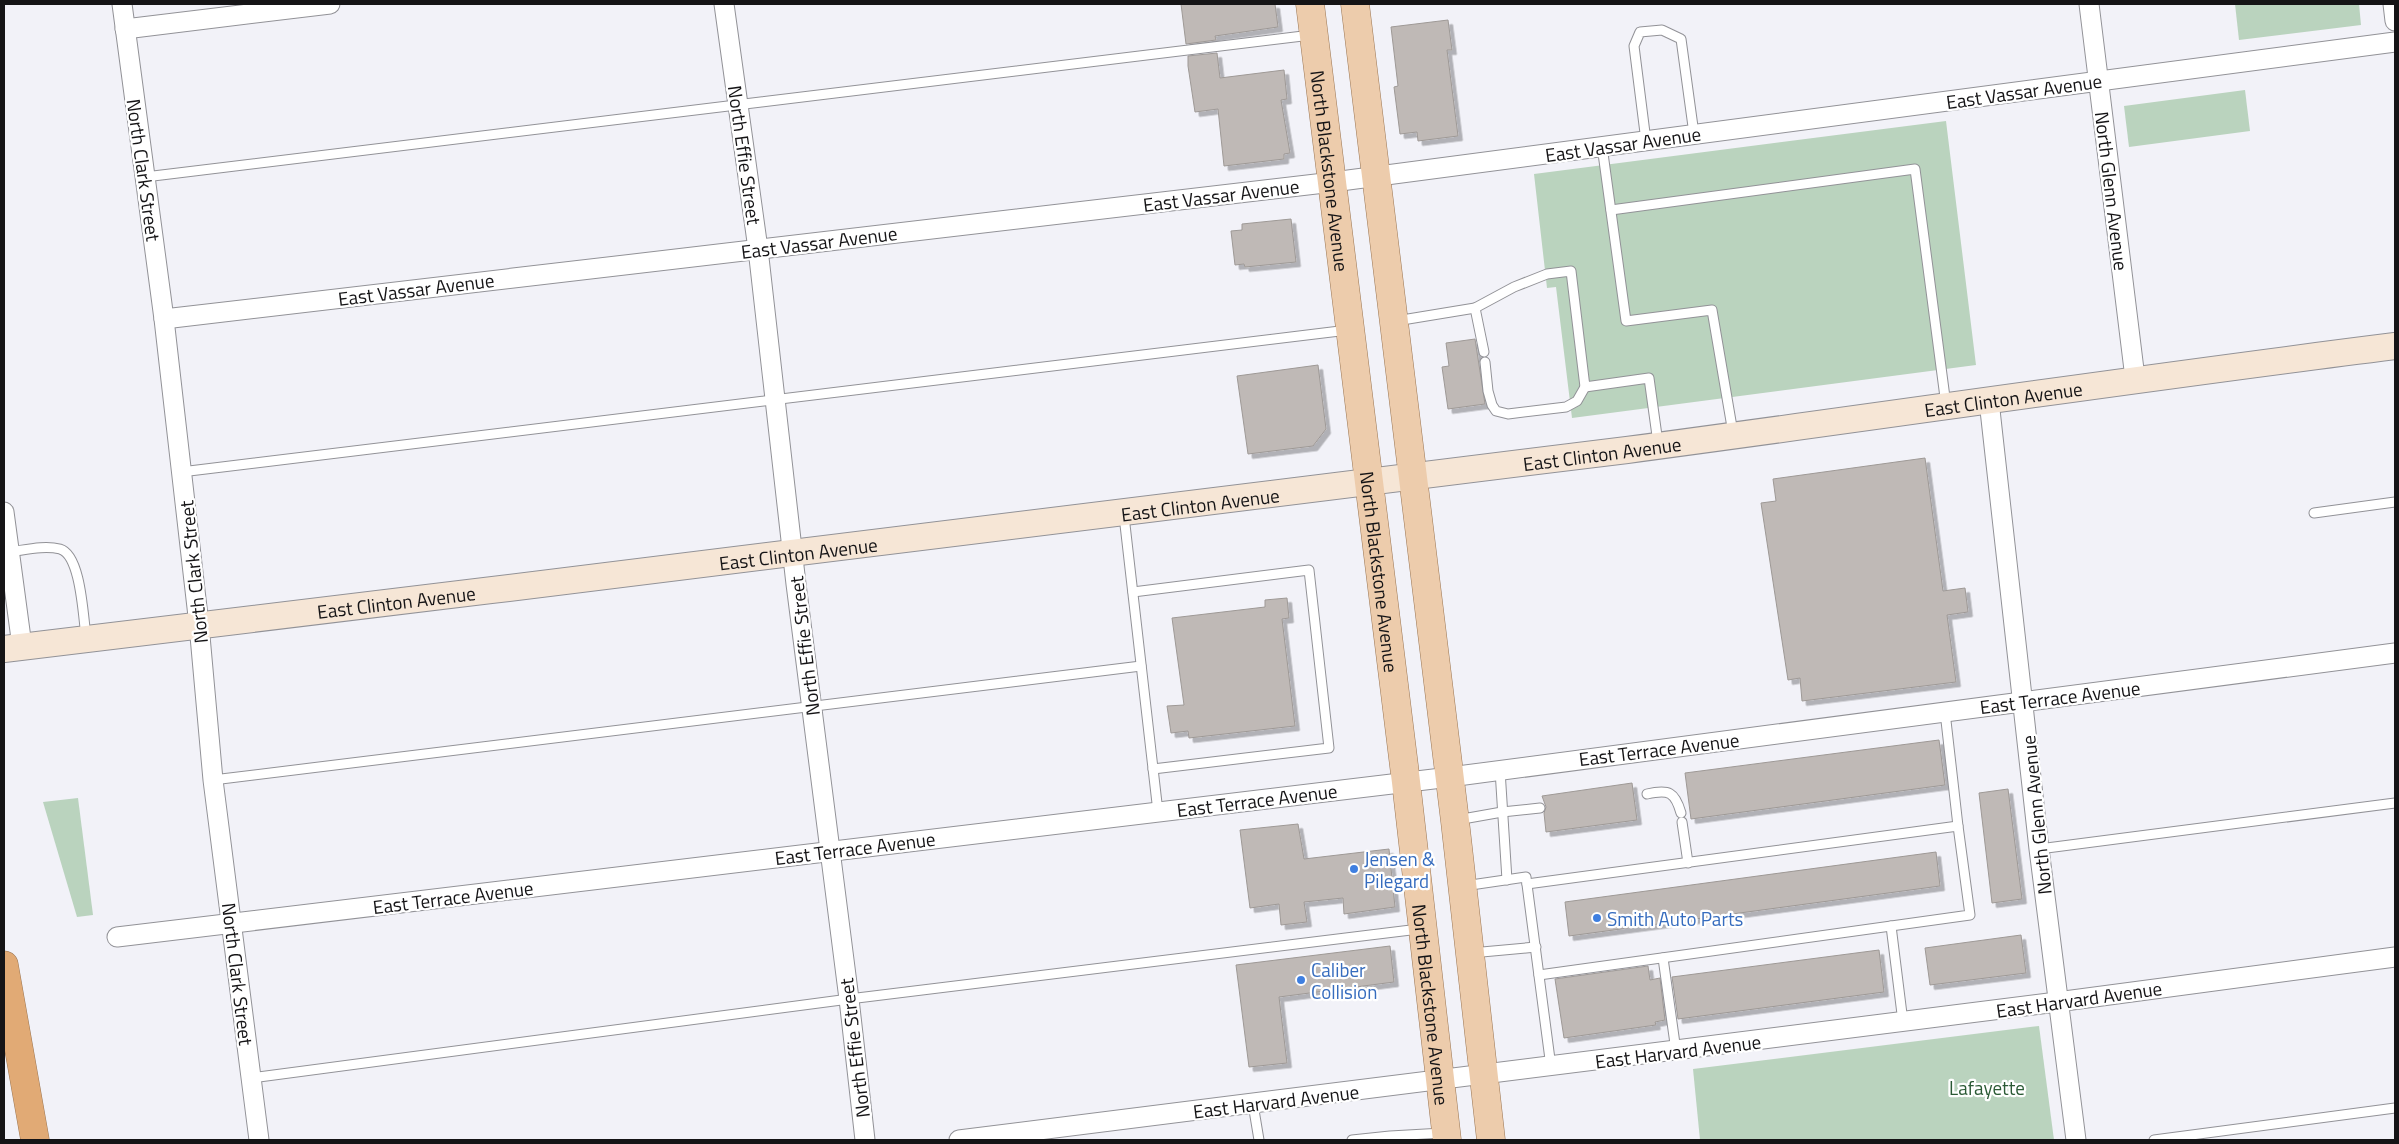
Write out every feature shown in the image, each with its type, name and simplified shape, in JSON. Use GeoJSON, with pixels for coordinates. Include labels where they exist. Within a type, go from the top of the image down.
{"type":"FeatureCollection","features":[{"type":"Feature","properties":{"kind":"highway"},"geometry":{"type":"LineString","coordinates":[[4,965],[35,1140]]}},
{"type":"Feature","properties":{"kind":"main road","name":"North Blackstone Avenue"},"geometry":{"type":"LineString","coordinates":[[1310,4],[1406,782],[1446,1137]]}},
{"type":"Feature","properties":{"kind":"main road"},"geometry":{"type":"LineString","coordinates":[[1356,4],[1393,322],[1450,776],[1482,1076],[1491,1140]]}},
{"type":"Feature","properties":{"kind":"main road","name":"East Clinton Avenue"},"geometry":{"type":"LineString","coordinates":[[13,647],[1369,482],[1946,407],[2135,378],[2395,346]]}},
{"type":"Feature","properties":{"kind":"street","name":"North Clark Street"},"geometry":{"type":"LineString","coordinates":[[122,4],[164,319],[199,624],[213,780],[259,1140]]}},
{"type":"Feature","properties":{"kind":"street"},"geometry":{"type":"LineString","coordinates":[[126,30],[330,4]]}},
{"type":"Feature","properties":{"kind":"street","name":"North Effie Street"},"geometry":{"type":"LineString","coordinates":[[724,4],[758,249],[792,552],[865,1140]]}},
{"type":"Feature","properties":{"kind":"street","name":"North Glenn Avenue"},"geometry":{"type":"LineString","coordinates":[[2089,4],[2135,378]]}},
{"type":"Feature","properties":{"kind":"street"},"geometry":{"type":"LineString","coordinates":[[2393,4],[2395,21]]}},
{"type":"Feature","properties":{"kind":"street","name":"East Vassar Avenue"},"geometry":{"type":"LineString","coordinates":[[164,319],[1333,182],[2395,42]]}},
{"type":"Feature","properties":{"kind":"street","name":"North Glenn Avenue"},"geometry":{"type":"LineString","coordinates":[[1989,401],[2057,1002],[2076,1140]]}},
{"type":"Feature","properties":{"kind":"street"},"geometry":{"type":"LineString","coordinates":[[4,512],[9,552],[13,647]]}},
{"type":"Feature","properties":{"kind":"street","name":"East Terrace Avenue"},"geometry":{"type":"LineString","coordinates":[[117,938],[1406,782],[2395,653]]}},
{"type":"Feature","properties":{"kind":"street","name":"East Harvard Avenue"},"geometry":{"type":"LineString","coordinates":[[959,1140],[1482,1076],[2395,957]]}},
{"type":"Feature","properties":{"kind":"lane"},"geometry":{"type":"LineString","coordinates":[[1646,141],[1634,46],[1640,32],[1662,30],[1681,39],[1694,134]]}},
{"type":"Feature","properties":{"kind":"lane"},"geometry":{"type":"LineString","coordinates":[[145,176],[1314,34]]}},
{"type":"Feature","properties":{"kind":"lane"},"geometry":{"type":"LineString","coordinates":[[1602,146],[1626,321],[1712,310],[1734,435]]}},
{"type":"Feature","properties":{"kind":"lane"},"geometry":{"type":"LineString","coordinates":[[1611,210],[1915,169],[1946,407]]}},
{"type":"Feature","properties":{"kind":"lane"},"geometry":{"type":"LineString","coordinates":[[1393,322],[1475,308],[1514,286],[1547,274],[1571,270],[1585,387],[1577,401],[1566,406],[1508,414],[1496,411],[1488,391],[1475,308]]}},
{"type":"Feature","properties":{"kind":"lane"},"geometry":{"type":"LineString","coordinates":[[181,472],[1351,330]]}},
{"type":"Feature","properties":{"kind":"lane"},"geometry":{"type":"LineString","coordinates":[[1585,387],[1649,378],[1659,445]]}},
{"type":"Feature","properties":{"kind":"lane"},"geometry":{"type":"LineString","coordinates":[[2314,513],[2395,502]]}},
{"type":"Feature","properties":{"kind":"lane"},"geometry":{"type":"LineString","coordinates":[[1123,512],[1158,812]]}},
{"type":"Feature","properties":{"kind":"lane"},"geometry":{"type":"LineString","coordinates":[[9,552],[46,548],[61,550],[69,554],[76,571],[86,638]]}},
{"type":"Feature","properties":{"kind":"lane"},"geometry":{"type":"LineString","coordinates":[[1133,592],[1309,570],[1328,748],[1153,770]]}},
{"type":"Feature","properties":{"kind":"lane"},"geometry":{"type":"LineString","coordinates":[[213,780],[1141,666]]}},
{"type":"Feature","properties":{"kind":"lane"},"geometry":{"type":"LineString","coordinates":[[1539,975],[1970,915],[1945,712]]}},
{"type":"Feature","properties":{"kind":"lane"},"geometry":{"type":"LineString","coordinates":[[1500,770],[1507,880]]}},
{"type":"Feature","properties":{"kind":"lane"},"geometry":{"type":"LineString","coordinates":[[1647,794],[1660,791],[1671,794],[1677,800],[1688,863]]}},
{"type":"Feature","properties":{"kind":"lane"},"geometry":{"type":"LineString","coordinates":[[2039,849],[2395,803]]}},
{"type":"Feature","properties":{"kind":"lane"},"geometry":{"type":"LineString","coordinates":[[1455,821],[1502,812],[1540,808]]}},
{"type":"Feature","properties":{"kind":"lane"},"geometry":{"type":"LineString","coordinates":[[1527,884],[1958,826]]}},
{"type":"Feature","properties":{"kind":"lane"},"geometry":{"type":"LineString","coordinates":[[1462,886],[1526,877],[1551,1067]]}},
{"type":"Feature","properties":{"kind":"lane"},"geometry":{"type":"LineString","coordinates":[[1891,926],[1903,1022]]}},
{"type":"Feature","properties":{"kind":"lane"},"geometry":{"type":"LineString","coordinates":[[251,1078],[849,999],[1423,929]]}},
{"type":"Feature","properties":{"kind":"lane"},"geometry":{"type":"LineString","coordinates":[[1469,953],[1536,947]]}},
{"type":"Feature","properties":{"kind":"lane"},"geometry":{"type":"LineString","coordinates":[[1663,958],[1676,1051]]}},
{"type":"Feature","properties":{"kind":"lane"},"geometry":{"type":"LineString","coordinates":[[1253,1104],[1259,1140]]}},
{"type":"Feature","properties":{"kind":"lane"},"geometry":{"type":"LineString","coordinates":[[2154,1140],[2395,1108]]}},
{"type":"Feature","properties":{"kind":"lane"},"geometry":{"type":"LineString","coordinates":[[1352,1140],[1390,1136],[1446,1137]]}},
{"type":"Feature","properties":{"kind":"green space"},"geometry":{"type":"Polygon","coordinates":[[[2235,4],[2359,4],[2361,25],[2239,40],[2235,4]]]}},
{"type":"Feature","properties":{"kind":"green space"},"geometry":{"type":"Polygon","coordinates":[[[2245,90],[2250,131],[2129,147],[2124,106],[2245,90]]]}},
{"type":"Feature","properties":{"kind":"green space"},"geometry":{"type":"Polygon","coordinates":[[[1946,121],[1976,365],[1572,418],[1556,287],[1547,288],[1534,174],[1946,121]]]}},
{"type":"Feature","properties":{"kind":"green space"},"geometry":{"type":"Polygon","coordinates":[[[78,798],[93,915],[77,917],[43,802],[78,798]]]}},
{"type":"Feature","properties":{"kind":"green space","name":"Lafayette"},"geometry":{"type":"Polygon","coordinates":[[[2039,1026],[2054,1140],[1700,1140],[1693,1069],[2039,1026]]]}},
{"type":"Feature","properties":{"kind":"building"},"geometry":{"type":"Polygon","coordinates":[[[1181,4],[1275,4],[1278,27],[1215,36],[1216,40],[1186,44],[1181,4]]]}},
{"type":"Feature","properties":{"kind":"building"},"geometry":{"type":"Polygon","coordinates":[[[1448,20],[1452,50],[1447,50],[1458,136],[1418,141],[1417,132],[1400,134],[1394,87],[1398,86],[1391,27],[1448,20]]]}},
{"type":"Feature","properties":{"kind":"building"},"geometry":{"type":"Polygon","coordinates":[[[1217,53],[1220,78],[1284,70],[1287,99],[1281,100],[1290,153],[1284,154],[1284,159],[1224,166],[1218,109],[1195,112],[1188,66],[1188,56],[1217,53]]]}},
{"type":"Feature","properties":{"kind":"building"},"geometry":{"type":"Polygon","coordinates":[[[1291,219],[1296,262],[1245,267],[1244,264],[1235,265],[1231,231],[1242,230],[1242,224],[1291,219]]]}},
{"type":"Feature","properties":{"kind":"building"},"geometry":{"type":"Polygon","coordinates":[[[1475,339],[1485,404],[1448,409],[1442,367],[1449,366],[1446,343],[1475,339]]]}},
{"type":"Feature","properties":{"kind":"building"},"geometry":{"type":"Polygon","coordinates":[[[1318,365],[1326,429],[1313,446],[1248,454],[1237,376],[1318,365]]]}},
{"type":"Feature","properties":{"kind":"building"},"geometry":{"type":"Polygon","coordinates":[[[1925,458],[1943,591],[1965,588],[1968,612],[1947,615],[1956,682],[1802,701],[1800,678],[1788,680],[1761,503],[1776,501],[1773,479],[1925,458]]]}},
{"type":"Feature","properties":{"kind":"building"},"geometry":{"type":"Polygon","coordinates":[[[1287,598],[1289,618],[1282,619],[1295,726],[1189,738],[1188,731],[1171,733],[1167,706],[1184,705],[1172,618],[1265,607],[1265,600],[1287,598]]]}},
{"type":"Feature","properties":{"kind":"building"},"geometry":{"type":"Polygon","coordinates":[[[1939,740],[1945,785],[1691,819],[1685,773],[1939,740]]]}},
{"type":"Feature","properties":{"kind":"building"},"geometry":{"type":"Polygon","coordinates":[[[1632,783],[1637,820],[1546,832],[1544,813],[1546,807],[1542,796],[1632,783]]]}},
{"type":"Feature","properties":{"kind":"building"},"geometry":{"type":"Polygon","coordinates":[[[2008,789],[2022,899],[1992,903],[1979,793],[2008,789]]]}},
{"type":"Feature","properties":{"kind":"building"},"geometry":{"type":"Polygon","coordinates":[[[1298,824],[1304,859],[1389,849],[1395,907],[1344,914],[1343,898],[1304,902],[1307,922],[1281,925],[1279,904],[1250,908],[1240,830],[1298,824]]]}},
{"type":"Feature","properties":{"kind":"building"},"geometry":{"type":"Polygon","coordinates":[[[1936,852],[1940,886],[1569,936],[1565,902],[1936,852]]]}},
{"type":"Feature","properties":{"kind":"building"},"geometry":{"type":"Polygon","coordinates":[[[2021,935],[2026,973],[1930,985],[1925,948],[2021,935]]]}},
{"type":"Feature","properties":{"kind":"building"},"geometry":{"type":"Polygon","coordinates":[[[1390,946],[1394,982],[1279,997],[1287,1063],[1249,1067],[1236,965],[1390,946]]]}},
{"type":"Feature","properties":{"kind":"building"},"geometry":{"type":"Polygon","coordinates":[[[1879,950],[1884,992],[1678,1019],[1672,977],[1879,950]]]}},
{"type":"Feature","properties":{"kind":"building"},"geometry":{"type":"Polygon","coordinates":[[[1648,966],[1650,980],[1660,978],[1665,1020],[1655,1022],[1656,1025],[1564,1038],[1555,979],[1648,966]]]}},
{"type":"Feature","properties":{"kind":"place","name":"Jensen & Pilegard"},"geometry":{"type":"Point","coordinates":[1354,869]}},
{"type":"Feature","properties":{"kind":"place","name":"Smith Auto Parts"},"geometry":{"type":"Point","coordinates":[1597,918]}},
{"type":"Feature","properties":{"kind":"place","name":"Caliber Collision"},"geometry":{"type":"Point","coordinates":[1301,980]}}]}
